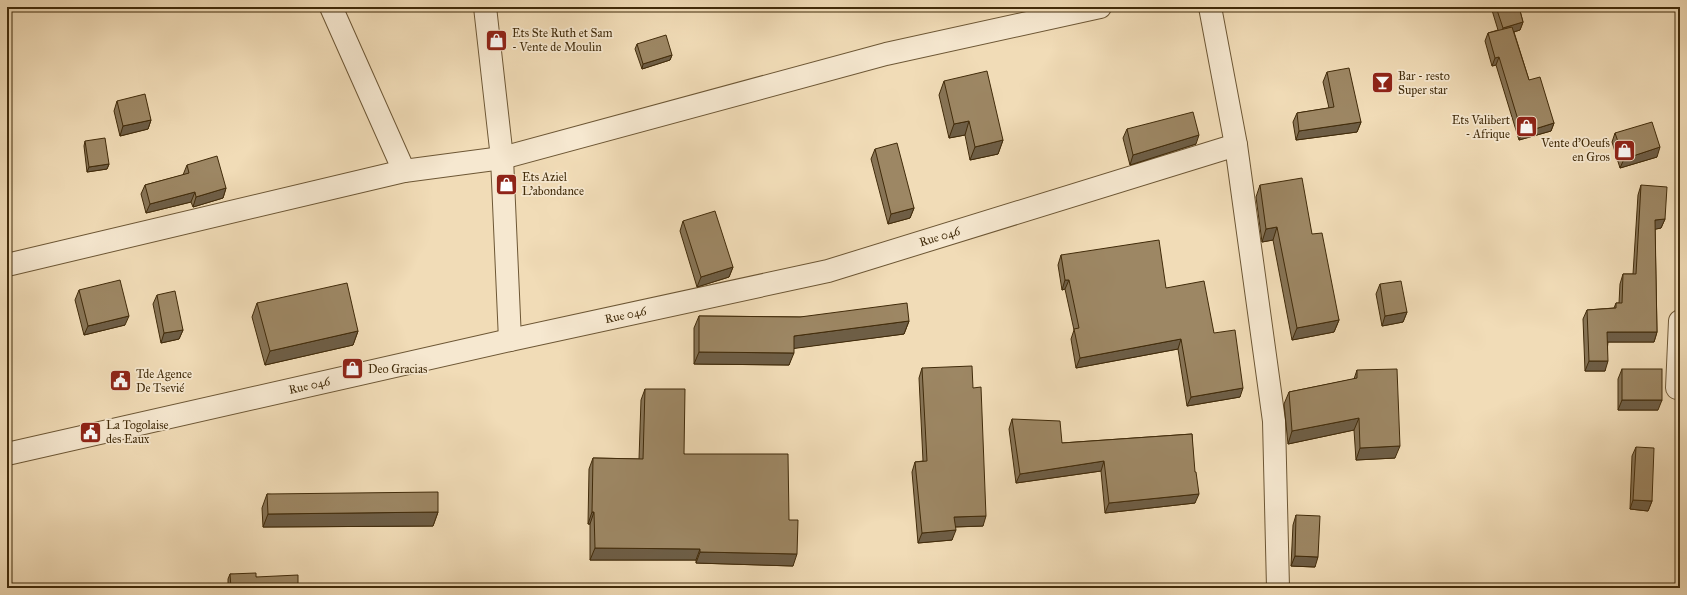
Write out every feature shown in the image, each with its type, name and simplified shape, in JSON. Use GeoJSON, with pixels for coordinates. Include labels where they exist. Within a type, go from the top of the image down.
{"type":"FeatureCollection","features":[{"type":"Feature","properties":{"kind":"street"},"geometry":{"type":"LineString","coordinates":[[331,7],[404,171]]}},
{"type":"Feature","properties":{"kind":"street"},"geometry":{"type":"LineString","coordinates":[[485,7],[502,158],[510,340]]}},
{"type":"Feature","properties":{"kind":"street"},"geometry":{"type":"LineString","coordinates":[[7,264],[404,171],[502,158],[886,54],[1100,7]]}},
{"type":"Feature","properties":{"kind":"street"},"geometry":{"type":"LineString","coordinates":[[1210,7],[1236,145],[1274,420],[1278,588]]}},
{"type":"Feature","properties":{"kind":"street","name":"Rue 046"},"geometry":{"type":"LineString","coordinates":[[7,454],[510,340],[828,271],[1236,145]]}},
{"type":"Feature","properties":{"kind":"street"},"geometry":{"type":"LineString","coordinates":[[1677,388],[1680,321]]}},
{"type":"Feature","properties":{"kind":"building"},"geometry":{"type":"Polygon","coordinates":[[[1496,7],[1519,7],[1523,22],[1503,28],[1496,7]]]}},
{"type":"Feature","properties":{"kind":"building"},"geometry":{"type":"Polygon","coordinates":[[[1512,27],[1529,80],[1540,77],[1554,123],[1522,133],[1499,57],[1495,58],[1488,33],[1512,27]]]}},
{"type":"Feature","properties":{"kind":"building"},"geometry":{"type":"Polygon","coordinates":[[[666,35],[672,55],[643,64],[637,44],[666,35]]]}},
{"type":"Feature","properties":{"kind":"building"},"geometry":{"type":"Polygon","coordinates":[[[1349,68],[1361,122],[1299,131],[1297,113],[1334,107],[1327,72],[1349,68]]]}},
{"type":"Feature","properties":{"kind":"building"},"geometry":{"type":"Polygon","coordinates":[[[987,71],[1003,140],[975,147],[969,121],[954,124],[944,81],[987,71]]]}},
{"type":"Feature","properties":{"kind":"building"},"geometry":{"type":"Polygon","coordinates":[[[145,94],[151,120],[123,126],[117,101],[145,94]]]}},
{"type":"Feature","properties":{"kind":"building"},"geometry":{"type":"Polygon","coordinates":[[[1193,112],[1199,135],[1133,155],[1127,129],[1193,112]]]}},
{"type":"Feature","properties":{"kind":"building"},"geometry":{"type":"Polygon","coordinates":[[[1652,122],[1660,147],[1624,159],[1615,133],[1652,122]]]}},
{"type":"Feature","properties":{"kind":"building"},"geometry":{"type":"Polygon","coordinates":[[[105,138],[109,164],[89,167],[85,141],[105,138]]]}},
{"type":"Feature","properties":{"kind":"building"},"geometry":{"type":"Polygon","coordinates":[[[897,143],[914,208],[891,214],[875,149],[897,143]]]}},
{"type":"Feature","properties":{"kind":"building"},"geometry":{"type":"Polygon","coordinates":[[[217,156],[226,188],[196,197],[195,192],[150,204],[145,185],[189,173],[187,165],[217,156]]]}},
{"type":"Feature","properties":{"kind":"building"},"geometry":{"type":"Polygon","coordinates":[[[1302,178],[1312,234],[1322,233],[1339,320],[1297,328],[1277,227],[1266,229],[1260,185],[1302,178]]]}},
{"type":"Feature","properties":{"kind":"building"},"geometry":{"type":"Polygon","coordinates":[[[1641,185],[1667,187],[1665,219],[1655,220],[1657,332],[1607,332],[1608,361],[1589,361],[1587,310],[1616,308],[1616,303],[1622,303],[1623,274],[1636,274],[1641,185]]]}},
{"type":"Feature","properties":{"kind":"building"},"geometry":{"type":"Polygon","coordinates":[[[715,211],[733,267],[701,277],[683,221],[715,211]]]}},
{"type":"Feature","properties":{"kind":"building"},"geometry":{"type":"Polygon","coordinates":[[[1159,240],[1166,288],[1204,281],[1214,333],[1235,330],[1243,388],[1191,397],[1181,339],[1080,358],[1074,329],[1079,328],[1069,280],[1065,280],[1061,255],[1159,240]]]}},
{"type":"Feature","properties":{"kind":"building"},"geometry":{"type":"Polygon","coordinates":[[[120,280],[129,316],[88,326],[79,290],[120,280]]]}},
{"type":"Feature","properties":{"kind":"building"},"geometry":{"type":"Polygon","coordinates":[[[1401,281],[1407,312],[1385,316],[1380,284],[1401,281]]]}},
{"type":"Feature","properties":{"kind":"building"},"geometry":{"type":"Polygon","coordinates":[[[347,283],[358,331],[270,351],[257,303],[347,283]]]}},
{"type":"Feature","properties":{"kind":"building"},"geometry":{"type":"Polygon","coordinates":[[[175,291],[183,330],[164,333],[157,295],[175,291]]]}},
{"type":"Feature","properties":{"kind":"building"},"geometry":{"type":"Polygon","coordinates":[[[907,303],[909,321],[794,336],[794,353],[699,352],[699,316],[800,317],[907,303]]]}},
{"type":"Feature","properties":{"kind":"building"},"geometry":{"type":"Polygon","coordinates":[[[972,366],[973,388],[981,387],[986,516],[954,517],[956,530],[922,533],[915,462],[927,461],[922,368],[972,366]]]}},
{"type":"Feature","properties":{"kind":"building"},"geometry":{"type":"Polygon","coordinates":[[[1397,369],[1400,446],[1360,448],[1359,418],[1292,431],[1289,392],[1357,378],[1357,370],[1397,369]]]}},
{"type":"Feature","properties":{"kind":"building"},"geometry":{"type":"Polygon","coordinates":[[[1622,369],[1662,369],[1662,400],[1622,400],[1622,369]]]}},
{"type":"Feature","properties":{"kind":"building"},"geometry":{"type":"Polygon","coordinates":[[[645,389],[685,389],[684,454],[788,454],[789,520],[798,520],[797,554],[700,552],[700,549],[595,548],[594,512],[592,512],[593,458],[643,459],[645,389]]]}},
{"type":"Feature","properties":{"kind":"building"},"geometry":{"type":"Polygon","coordinates":[[[1012,419],[1060,421],[1062,443],[1192,434],[1195,472],[1199,494],[1109,503],[1104,461],[1020,474],[1012,419]]]}},
{"type":"Feature","properties":{"kind":"building"},"geometry":{"type":"Polygon","coordinates":[[[1636,447],[1654,448],[1652,501],[1633,500],[1636,447]]]}},
{"type":"Feature","properties":{"kind":"building"},"geometry":{"type":"Polygon","coordinates":[[[438,492],[438,512],[268,514],[267,494],[438,492]]]}},
{"type":"Feature","properties":{"kind":"building"},"geometry":{"type":"Polygon","coordinates":[[[1296,515],[1320,516],[1318,557],[1295,556],[1296,515]]]}},
{"type":"Feature","properties":{"kind":"building"},"geometry":{"type":"Polygon","coordinates":[[[256,573],[256,577],[298,575],[298,588],[231,588],[230,574],[256,573]]]}},
{"type":"Feature","properties":{"kind":"place","name":"Ets Ste Ruth et Sam - Vente de Moulin"},"geometry":{"type":"Point","coordinates":[497,40]}},
{"type":"Feature","properties":{"kind":"place","name":"Bar - resto Super star"},"geometry":{"type":"Point","coordinates":[1382,83]}},
{"type":"Feature","properties":{"kind":"place","name":"Ets Valibert - Afrique"},"geometry":{"type":"Point","coordinates":[1526,127]}},
{"type":"Feature","properties":{"kind":"place","name":"Vente d'Oeufs en Gros"},"geometry":{"type":"Point","coordinates":[1625,150]}},
{"type":"Feature","properties":{"kind":"place","name":"Ets Aziel L'abondance"},"geometry":{"type":"Point","coordinates":[507,184]}},
{"type":"Feature","properties":{"kind":"place","name":"Deo Gracias"},"geometry":{"type":"Point","coordinates":[353,369]}},
{"type":"Feature","properties":{"kind":"place","name":"Tde Agence De Tsevié"},"geometry":{"type":"Point","coordinates":[121,381]}},
{"type":"Feature","properties":{"kind":"place","name":"La Togolaise des Eaux"},"geometry":{"type":"Point","coordinates":[91,432]}}]}
